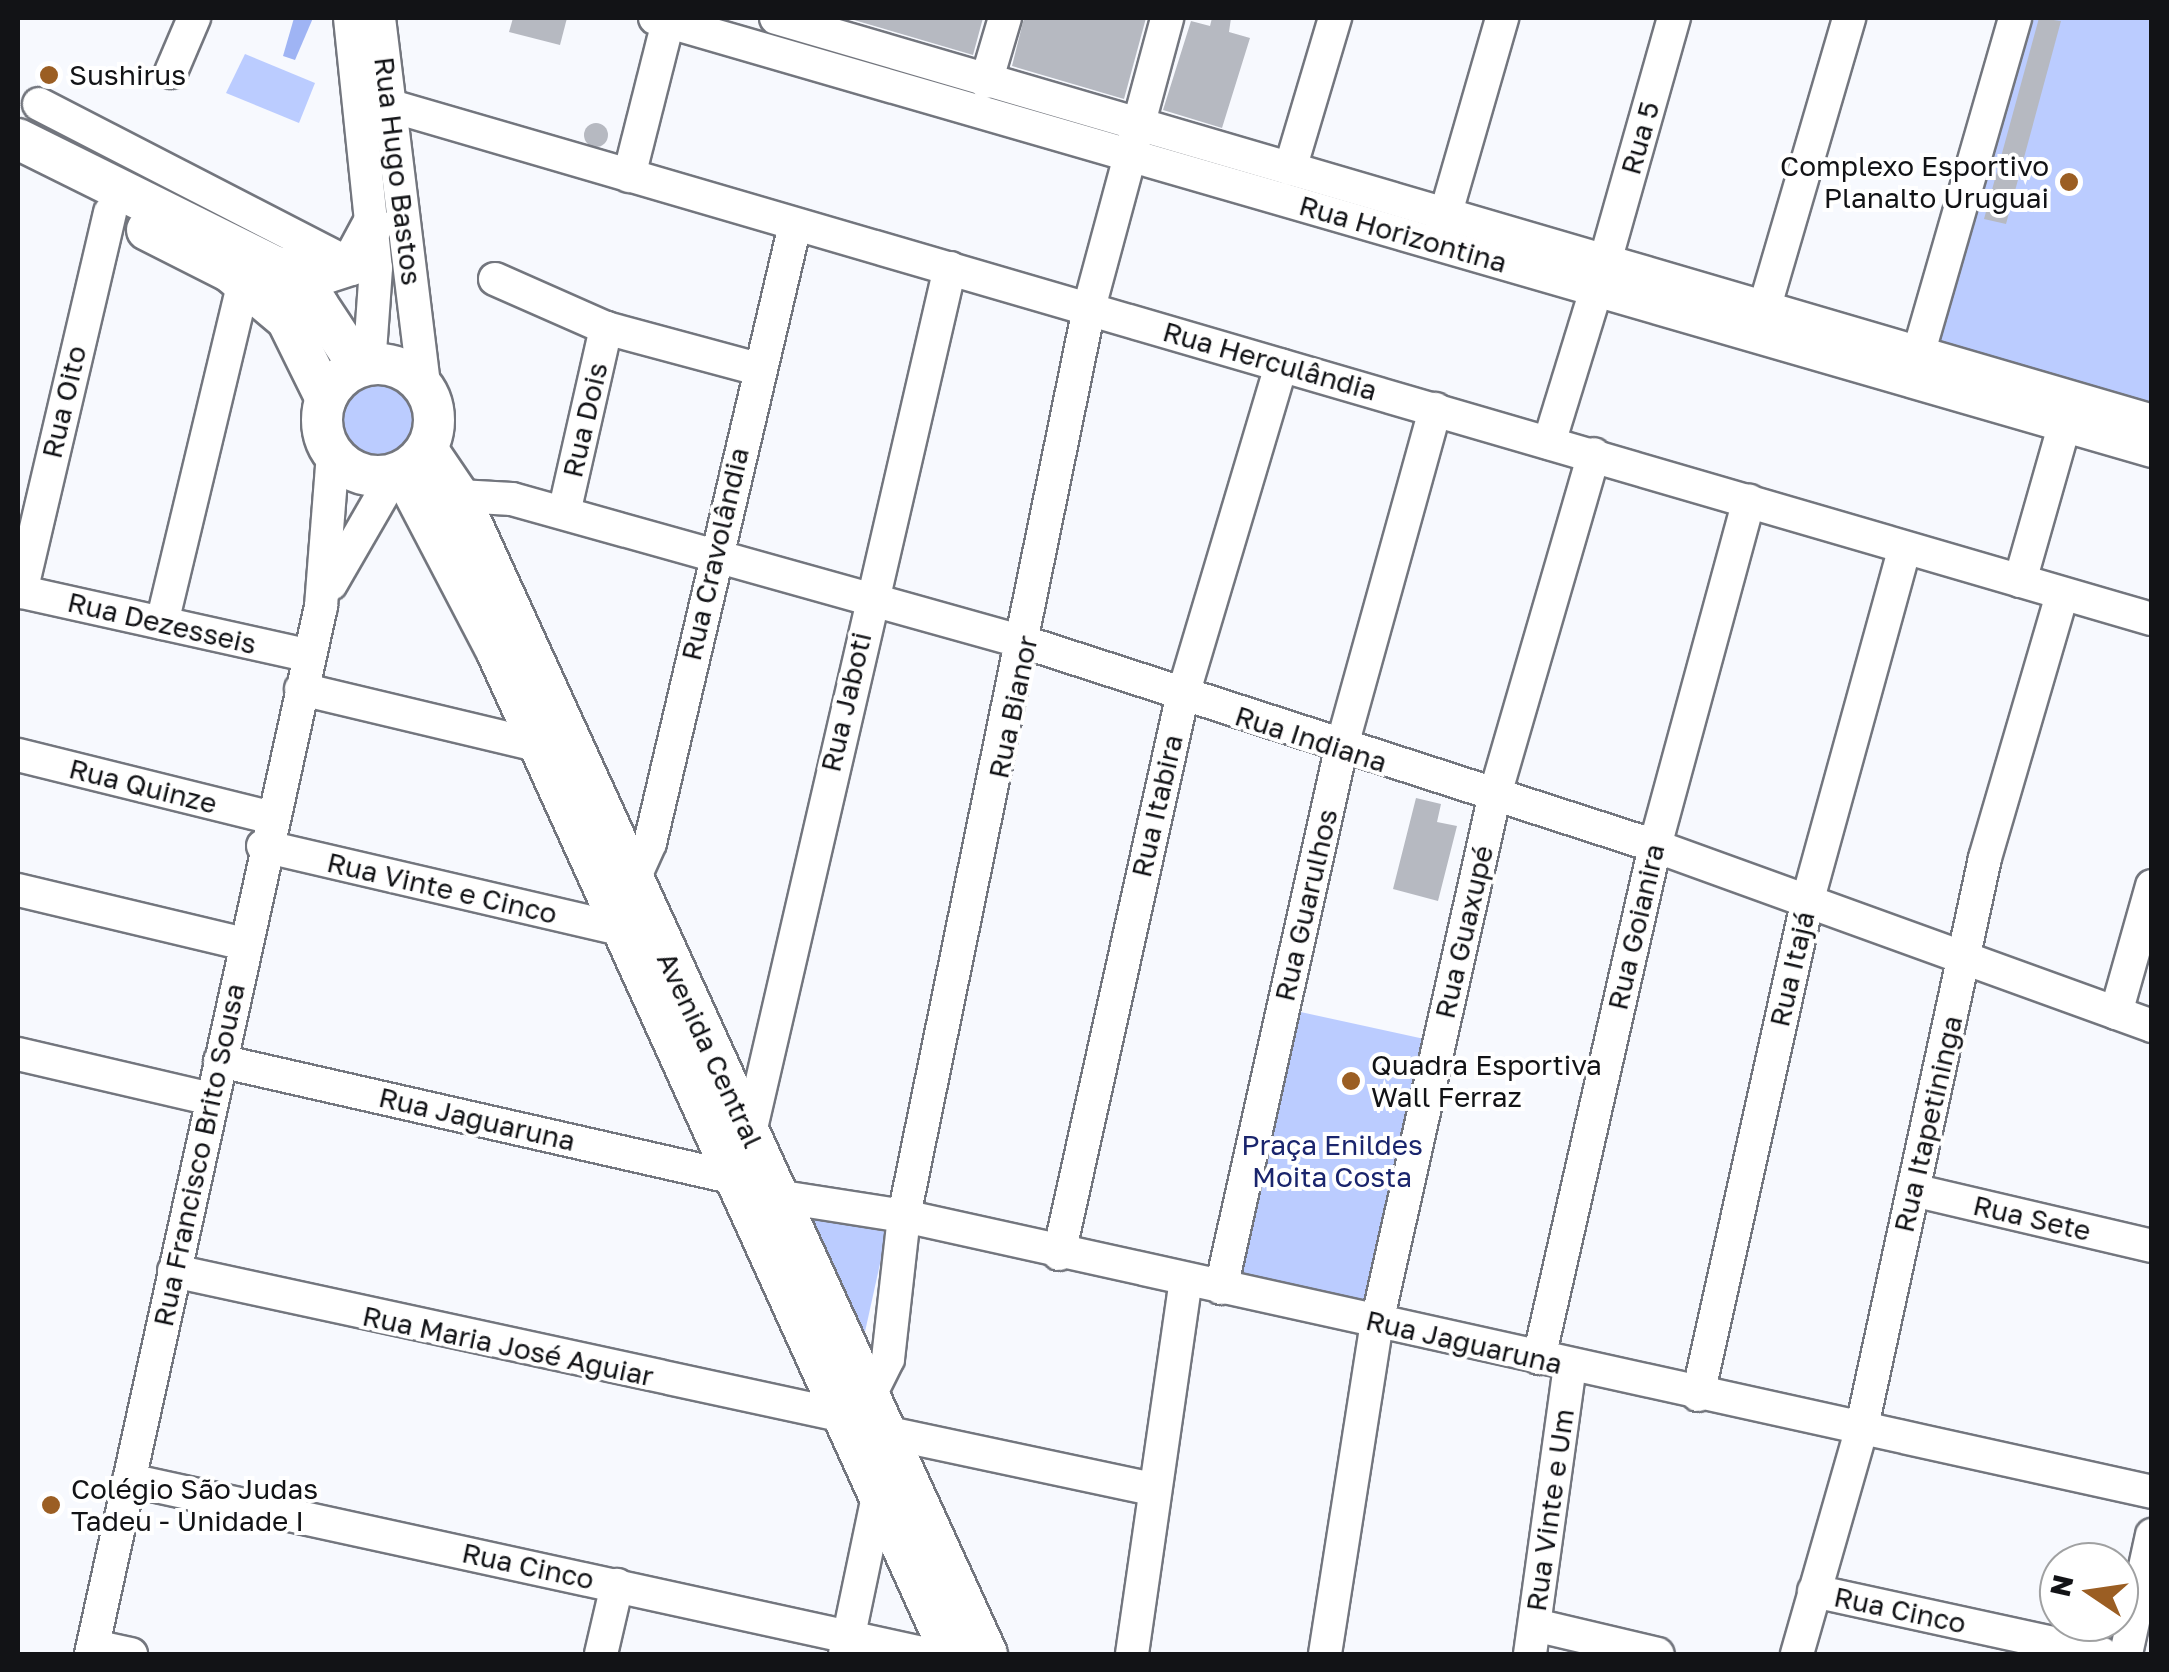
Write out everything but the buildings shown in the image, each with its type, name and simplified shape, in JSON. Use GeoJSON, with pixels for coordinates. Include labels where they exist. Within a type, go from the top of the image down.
{"type":"FeatureCollection","features":[{"type":"Feature","properties":{"kind":"main road"},"geometry":{"type":"LineString","coordinates":[[18,139],[318,305],[364,366]]}},
{"type":"Feature","properties":{"kind":"main road"},"geometry":{"type":"LineString","coordinates":[[18,168],[110,212],[260,275],[326,273],[351,265],[372,226]]}},
{"type":"Feature","properties":{"kind":"main road"},"geometry":{"type":"LineString","coordinates":[[260,275],[326,399],[333,455],[361,474],[408,465],[435,418],[424,387],[400,368],[364,366],[326,399]]}},
{"type":"Feature","properties":{"kind":"main road","name":"Avenida Central"},"geometry":{"type":"LineString","coordinates":[[408,465],[460,496],[621,929],[735,1178],[866,1415],[987,1654]]}},
{"type":"Feature","properties":{"kind":"main road","name":"Avenida Central"},"geometry":{"type":"LineString","coordinates":[[408,465],[536,745],[571,786],[633,882],[776,1196],[866,1415],[878,1496],[951,1654]]}},
{"type":"Feature","properties":{"kind":"street"},"geometry":{"type":"LineString","coordinates":[[171,72],[194,18]]}},
{"type":"Feature","properties":{"kind":"street"},"geometry":{"type":"LineString","coordinates":[[350,18],[372,226],[364,366]]}},
{"type":"Feature","properties":{"kind":"street","name":"Rua Hugo Bastos"},"geometry":{"type":"LineString","coordinates":[[379,18],[424,387]]}},
{"type":"Feature","properties":{"kind":"street","name":"Rua Horizontina"},"geometry":{"type":"LineString","coordinates":[[776,18],[835,26],[1131,139],[1290,168],[1596,290],[2152,421]]}},
{"type":"Feature","properties":{"kind":"street"},"geometry":{"type":"LineString","coordinates":[[986,82],[1005,18]]}},
{"type":"Feature","properties":{"kind":"street","name":"Rua Bianor"},"geometry":{"type":"LineString","coordinates":[[866,1415],[888,1359],[904,1216],[1027,643],[1089,308],[1131,139],[1167,18]]}},
{"type":"Feature","properties":{"kind":"street"},"geometry":{"type":"LineString","coordinates":[[1290,168],[1335,18]]}},
{"type":"Feature","properties":{"kind":"street"},"geometry":{"type":"LineString","coordinates":[[1441,228],[1502,18]]}},
{"type":"Feature","properties":{"kind":"street","name":"Rua 5"},"geometry":{"type":"LineString","coordinates":[[1606,258],[1674,18]]}},
{"type":"Feature","properties":{"kind":"street"},"geometry":{"type":"LineString","coordinates":[[1765,306],[1848,18]]}},
{"type":"Feature","properties":{"kind":"street"},"geometry":{"type":"LineString","coordinates":[[1914,368],[2014,18]]}},
{"type":"Feature","properties":{"kind":"street"},"geometry":{"type":"LineString","coordinates":[[629,176],[664,19]]}},
{"type":"Feature","properties":{"kind":"street","name":"Rua Horizontina"},"geometry":{"type":"LineString","coordinates":[[664,19],[1131,139],[1441,228],[1606,258],[1765,306],[2064,427],[2152,450]]}},
{"type":"Feature","properties":{"kind":"street"},"geometry":{"type":"LineString","coordinates":[[40,104],[351,265]]}},
{"type":"Feature","properties":{"kind":"street","name":"Rua Herculândia"},"geometry":{"type":"LineString","coordinates":[[388,105],[2152,619]]}},
{"type":"Feature","properties":{"kind":"street","name":"Rua Oito"},"geometry":{"type":"LineString","coordinates":[[19,592],[110,212]]}},
{"type":"Feature","properties":{"kind":"street","name":"Rua Cravolândia"},"geometry":{"type":"LineString","coordinates":[[633,882],[650,843],[714,556],[795,225]]}},
{"type":"Feature","properties":{"kind":"street","name":"Rua Jaboti"},"geometry":{"type":"LineString","coordinates":[[749,1138],[870,598],[950,268]]}},
{"type":"Feature","properties":{"kind":"street"},"geometry":{"type":"LineString","coordinates":[[162,624],[260,275]]}},
{"type":"Feature","properties":{"kind":"street"},"geometry":{"type":"LineString","coordinates":[[495,280],[606,328],[758,369]]}},
{"type":"Feature","properties":{"kind":"street"},"geometry":{"type":"LineString","coordinates":[[1549,443],[1596,290]]}},
{"type":"Feature","properties":{"kind":"street","name":"Rua Dois"},"geometry":{"type":"LineString","coordinates":[[564,513],[606,328]]}},
{"type":"Feature","properties":{"kind":"street","name":"Rua Itabira"},"geometry":{"type":"LineString","coordinates":[[1058,1254],[1182,698],[1282,365]]}},
{"type":"Feature","properties":{"kind":"street","name":"Rua Guarulhos"},"geometry":{"type":"LineString","coordinates":[[1221,1288],[1342,749],[1435,409]]}},
{"type":"Feature","properties":{"kind":"street"},"geometry":{"type":"LineString","coordinates":[[2020,581],[2064,427]]}},
{"type":"Feature","properties":{"kind":"street","name":"Rua Guaxupé"},"geometry":{"type":"LineString","coordinates":[[1325,1654],[1377,1322],[1494,798],[1594,454]]}},
{"type":"Feature","properties":{"kind":"street"},"geometry":{"type":"LineString","coordinates":[[320,606],[333,455]]}},
{"type":"Feature","properties":{"kind":"street"},"geometry":{"type":"LineString","coordinates":[[320,606],[408,465]]}},
{"type":"Feature","properties":{"kind":"street","name":"Rua Indiana"},"geometry":{"type":"LineString","coordinates":[[460,496],[564,513],[1027,643],[1182,698],[1655,846],[2152,1026]]}},
{"type":"Feature","properties":{"kind":"street","name":"Rua Goianira"},"geometry":{"type":"LineString","coordinates":[[1554,1362],[1655,846],[1749,501]]}},
{"type":"Feature","properties":{"kind":"street","name":"Rua Itajá"},"geometry":{"type":"LineString","coordinates":[[1698,1395],[1808,899],[1905,548]]}},
{"type":"Feature","properties":{"kind":"street","name":"Rua Dezesseis"},"geometry":{"type":"LineString","coordinates":[[19,592],[307,655]]}},
{"type":"Feature","properties":{"kind":"street","name":"Rua Itapetininga"},"geometry":{"type":"LineString","coordinates":[[1797,1654],[1861,1430],[1964,956],[2062,595]]}},
{"type":"Feature","properties":{"kind":"street","name":"Rua Francisco Brito Sousa"},"geometry":{"type":"LineString","coordinates":[[92,1650],[266,832],[320,606]]}},
{"type":"Feature","properties":{"kind":"street"},"geometry":{"type":"LineString","coordinates":[[301,689],[536,745]]}},
{"type":"Feature","properties":{"kind":"street","name":"Rua Quinze"},"geometry":{"type":"LineString","coordinates":[[18,755],[266,832]]}},
{"type":"Feature","properties":{"kind":"street","name":"Rua Vinte e Cinco"},"geometry":{"type":"LineString","coordinates":[[266,832],[621,929]]}},
{"type":"Feature","properties":{"kind":"street"},"geometry":{"type":"LineString","coordinates":[[2116,1014],[2152,886]]}},
{"type":"Feature","properties":{"kind":"street"},"geometry":{"type":"LineString","coordinates":[[18,890],[244,944]]}},
{"type":"Feature","properties":{"kind":"street"},"geometry":{"type":"LineString","coordinates":[[18,1054],[212,1099]]}},
{"type":"Feature","properties":{"kind":"street","name":"Rua Jaguaruna"},"geometry":{"type":"LineString","coordinates":[[220,1060],[735,1178]]}},
{"type":"Feature","properties":{"kind":"street","name":"Rua Sete"},"geometry":{"type":"LineString","coordinates":[[1913,1190],[2152,1246]]}},
{"type":"Feature","properties":{"kind":"street","name":"Rua Jaguaruna"},"geometry":{"type":"LineString","coordinates":[[776,1196],[904,1216],[1058,1254],[2152,1492]]}},
{"type":"Feature","properties":{"kind":"street","name":"Rua Maria José Aguiar"},"geometry":{"type":"LineString","coordinates":[[174,1271],[866,1415],[1152,1489]]}},
{"type":"Feature","properties":{"kind":"street"},"geometry":{"type":"LineString","coordinates":[[1132,1654],[1152,1489],[1186,1280]]}},
{"type":"Feature","properties":{"kind":"street","name":"Rua Vinte e Um"},"geometry":{"type":"LineString","coordinates":[[1532,1640],[1554,1362]]}},
{"type":"Feature","properties":{"kind":"street","name":"Rua Cinco"},"geometry":{"type":"LineString","coordinates":[[129,1480],[616,1585],[846,1646],[926,1654]]}},
{"type":"Feature","properties":{"kind":"street"},"geometry":{"type":"LineString","coordinates":[[846,1646],[878,1496]]}},
{"type":"Feature","properties":{"kind":"street"},"geometry":{"type":"LineString","coordinates":[[2126,1654],[2152,1535]]}},
{"type":"Feature","properties":{"kind":"street"},"geometry":{"type":"LineString","coordinates":[[601,1654],[616,1585]]}},
{"type":"Feature","properties":{"kind":"street","name":"Rua Cinco"},"geometry":{"type":"LineString","coordinates":[[1814,1591],[2102,1654]]}},
{"type":"Feature","properties":{"kind":"street"},"geometry":{"type":"LineString","coordinates":[[1532,1640],[1658,1654]]}},
{"type":"Feature","properties":{"kind":"street"},"geometry":{"type":"LineString","coordinates":[[92,1650],[131,1654]]}},
{"type":"Feature","properties":{"kind":"green space","name":"Complexo Esportivo Planalto Uruguai"},"geometry":{"type":"Polygon","coordinates":[[[2034,18],[2151,18],[2151,407],[1939,346],[2034,18]]]}},
{"type":"Feature","properties":{"kind":"green space"},"geometry":{"type":"Polygon","coordinates":[[[245,54],[315,83],[299,123],[226,93],[245,54]]]}},
{"type":"Feature","properties":{"kind":"green space"},"geometry":{"type":"Polygon","coordinates":[[[379,376],[396,379],[410,389],[420,403],[420,437],[410,451],[396,461],[379,464],[362,461],[348,451],[338,437],[335,420],[338,403],[348,389],[362,379],[379,376]]]}},
{"type":"Feature","properties":{"kind":"green space","name":"Praça Enildes Moita Costa"},"geometry":{"type":"Polygon","coordinates":[[[1296,1011],[1429,1040],[1369,1312],[1235,1283],[1296,1011]]]}},
{"type":"Feature","properties":{"kind":"green space"},"geometry":{"type":"Polygon","coordinates":[[[793,1213],[887,1232],[859,1359],[793,1213]]]}},
{"type":"Feature","properties":{"kind":"shaded area"},"geometry":{"type":"Polygon","coordinates":[[[294,18],[313,18],[295,60],[283,56],[294,18]]]}},
{"type":"Feature","properties":{"kind":"place","name":"Sushirus"},"geometry":{"type":"Point","coordinates":[49,75]}},
{"type":"Feature","properties":{"kind":"place","name":"Complexo Esportivo Planalto Uruguai"},"geometry":{"type":"Point","coordinates":[2069,182]}},
{"type":"Feature","properties":{"kind":"place","name":"Quadra Esportiva Wall Ferraz"},"geometry":{"type":"Point","coordinates":[1351,1081]}},
{"type":"Feature","properties":{"kind":"place","name":"Colégio São Judas Tadeu - Unidade I"},"geometry":{"type":"Point","coordinates":[51,1505]}}]}
